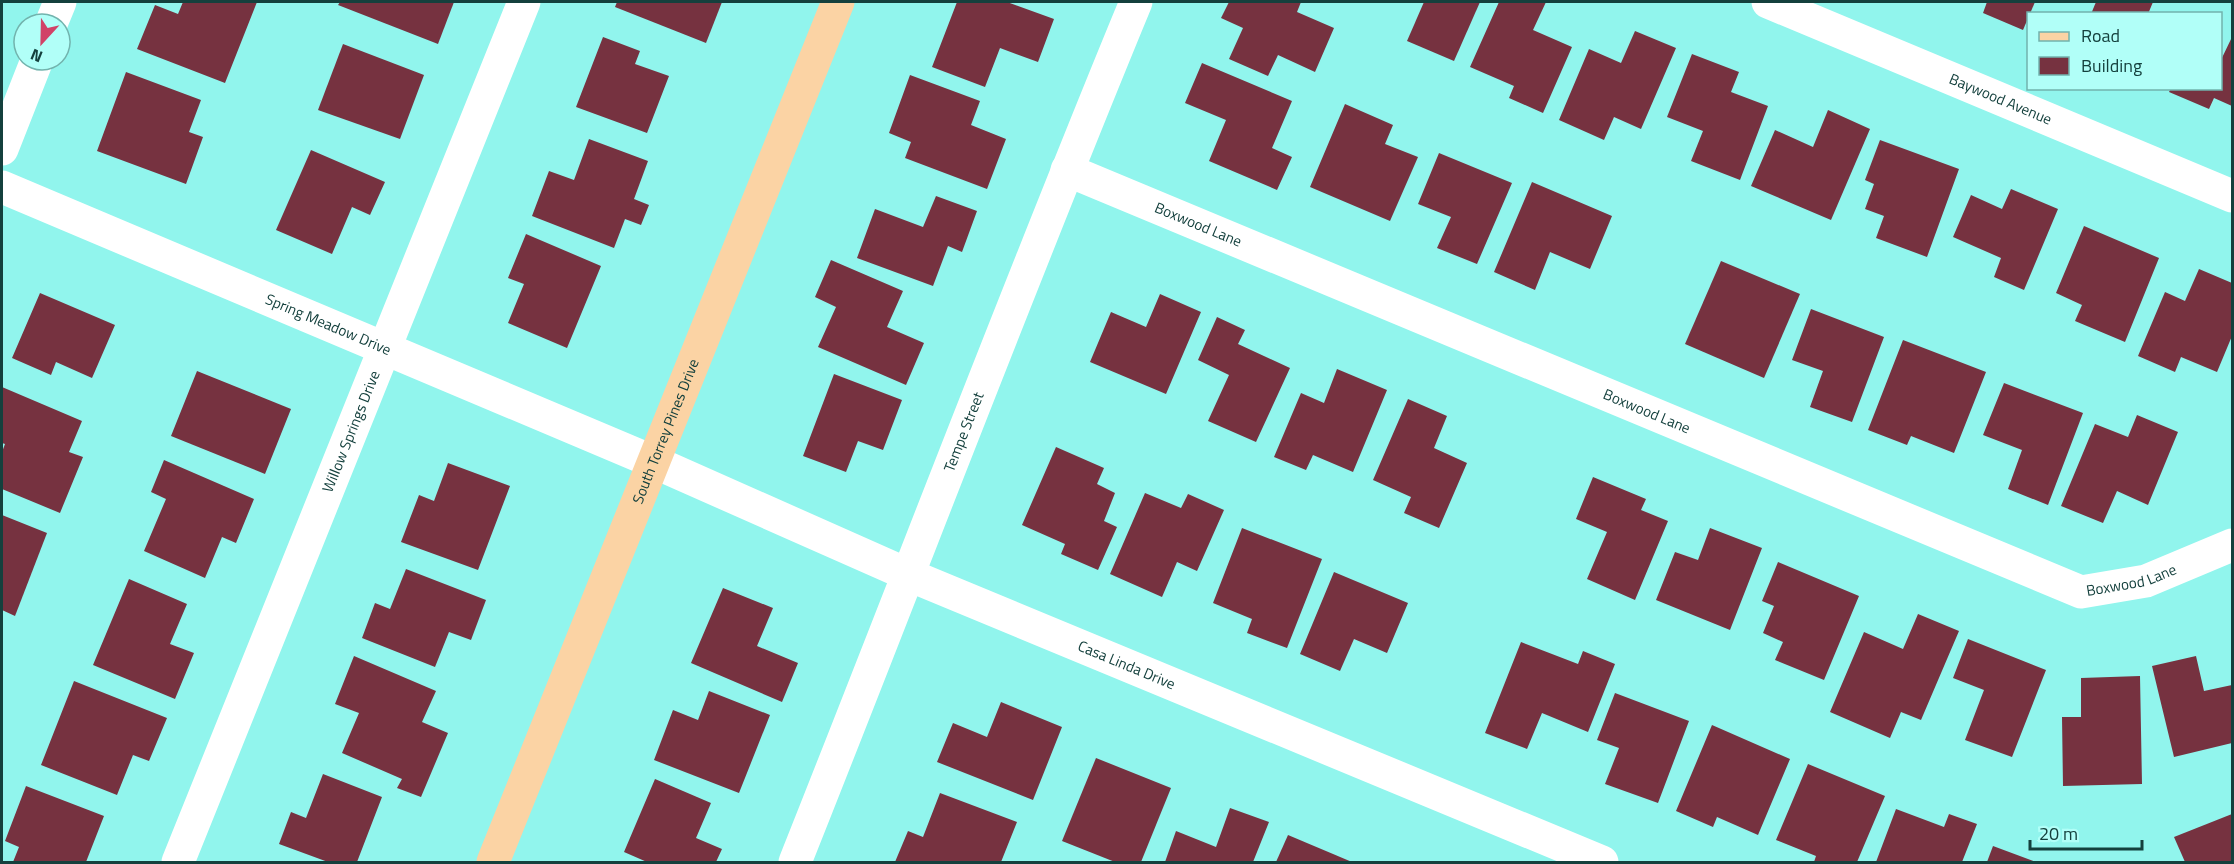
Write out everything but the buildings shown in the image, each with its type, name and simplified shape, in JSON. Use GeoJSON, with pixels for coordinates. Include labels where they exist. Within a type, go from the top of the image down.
{"type":"FeatureCollection","features":[{"type":"Feature","properties":{"kind":"main road","name":"South Torrey Pines Drive"},"geometry":{"type":"LineString","coordinates":[[493,862],[838,2]]}},
{"type":"Feature","properties":{"kind":"street","name":"Willow Springs Drive"},"geometry":{"type":"LineString","coordinates":[[178,862],[525,2]]}},
{"type":"Feature","properties":{"kind":"street","name":"Tempe Street"},"geometry":{"type":"LineString","coordinates":[[795,862],[1067,170],[1136,2]]}},
{"type":"Feature","properties":{"kind":"street","name":"Baywood Avenue"},"geometry":{"type":"LineString","coordinates":[[1768,2],[2232,196]]}},
{"type":"Feature","properties":{"kind":"street"},"geometry":{"type":"LineString","coordinates":[[2,149],[32,72]]}},
{"type":"Feature","properties":{"kind":"street","name":"Boxwood Lane"},"geometry":{"type":"LineString","coordinates":[[1067,170],[2081,592],[2146,581],[2232,545]]}},
{"type":"Feature","properties":{"kind":"street","name":"Spring Meadow Drive"},"geometry":{"type":"LineString","coordinates":[[2,187],[654,462]]}},
{"type":"Feature","properties":{"kind":"street","name":"Casa Linda Drive"},"geometry":{"type":"LineString","coordinates":[[654,462],[909,575],[1602,862]]}}]}
